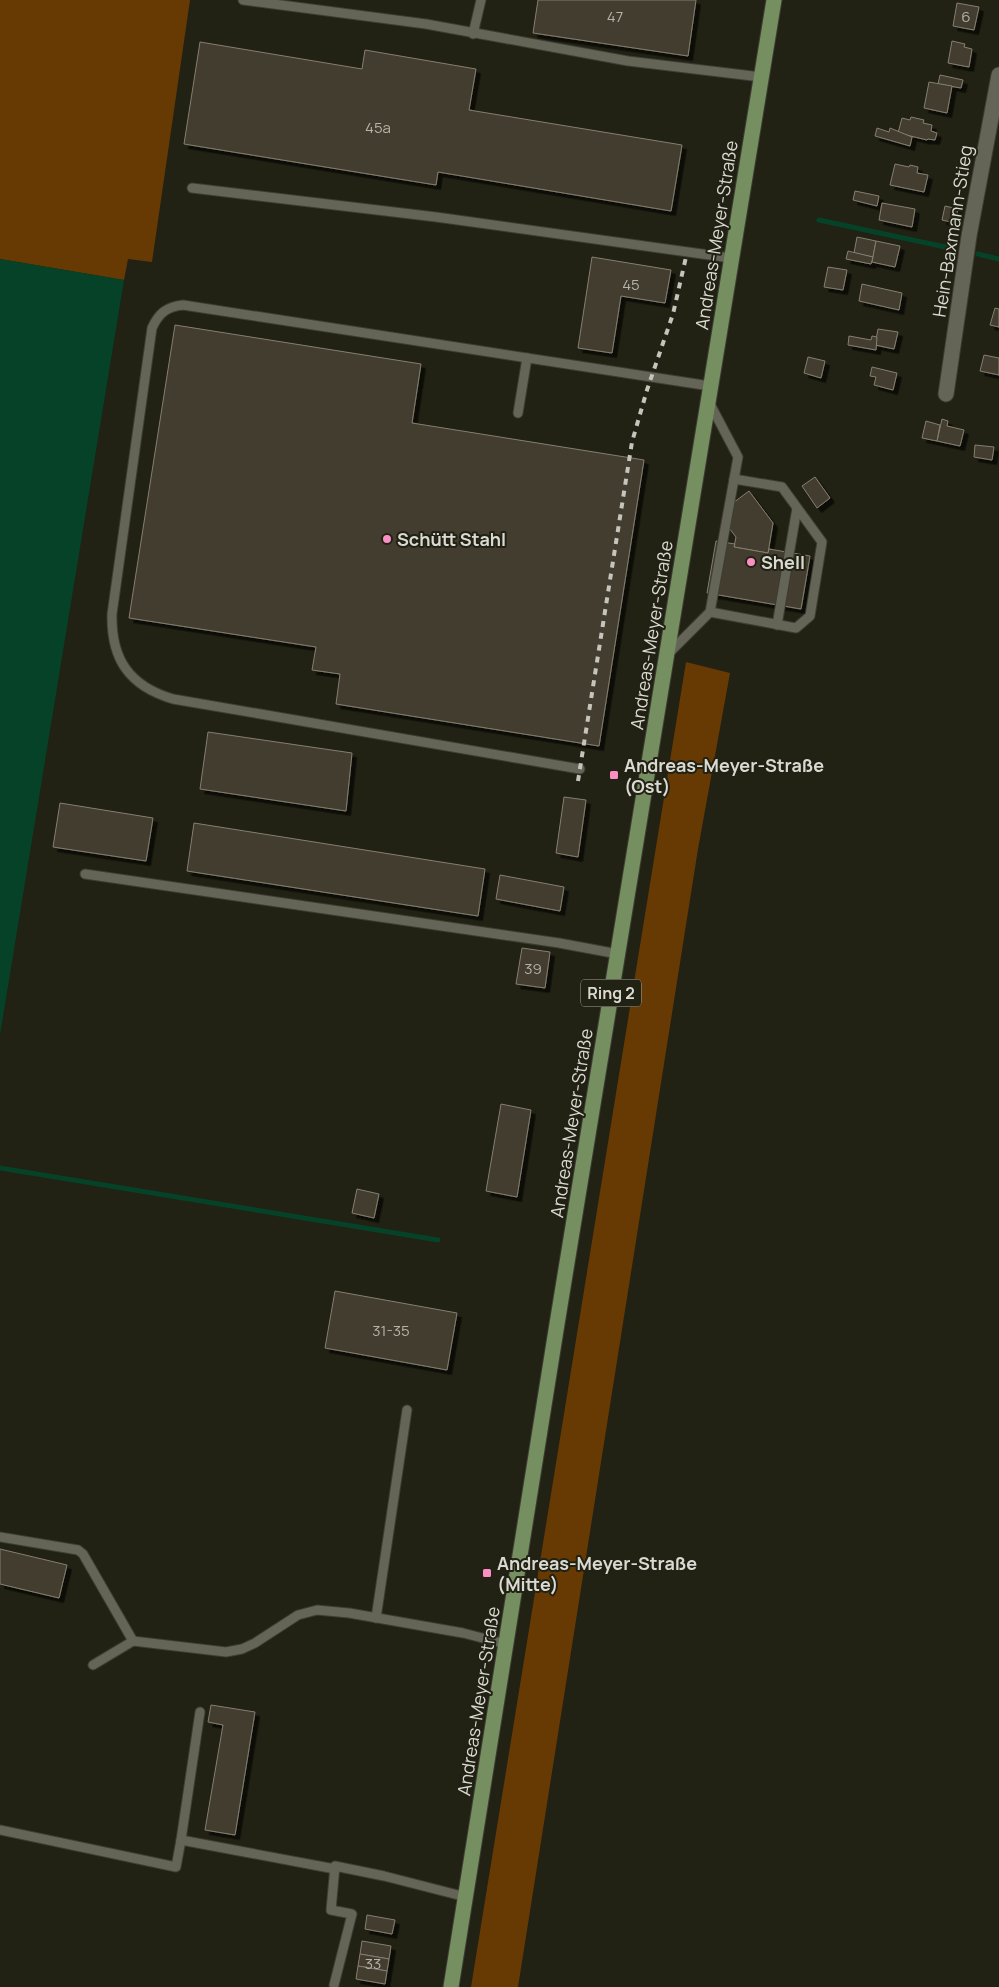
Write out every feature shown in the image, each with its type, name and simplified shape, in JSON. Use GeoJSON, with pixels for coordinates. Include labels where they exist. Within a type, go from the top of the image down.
{"type":"FeatureCollection","features":[{"type":"Feature","properties":{"kind":"main road","name":"Andreas-Meyer-Straße"},"geometry":{"type":"LineString","coordinates":[[452,1987],[506,1644],[774,0]]}},
{"type":"Feature","properties":{"kind":"street","name":"Hein-Baxmann-Stieg"},"geometry":{"type":"LineString","coordinates":[[946,394],[969,236],[999,75]]}},
{"type":"Feature","properties":{"kind":"lane"},"geometry":{"type":"LineString","coordinates":[[243,0],[426,24],[628,61],[761,77]]}},
{"type":"Feature","properties":{"kind":"lane"},"geometry":{"type":"LineString","coordinates":[[473,34],[481,0]]}},
{"type":"Feature","properties":{"kind":"lane"},"geometry":{"type":"LineString","coordinates":[[192,188],[436,217],[731,258]]}},
{"type":"Feature","properties":{"kind":"lane"},"geometry":{"type":"LineString","coordinates":[[580,769],[173,699],[155,694],[140,683],[125,668],[116,650],[112,633],[112,614],[149,344],[152,328],[162,311],[171,306],[183,305],[527,358],[709,394],[738,457],[710,612],[668,654]]}},
{"type":"Feature","properties":{"kind":"lane"},"geometry":{"type":"LineString","coordinates":[[518,413],[527,358]]}},
{"type":"Feature","properties":{"kind":"lane"},"geometry":{"type":"LineString","coordinates":[[710,612],[796,628],[810,616],[822,542],[782,487],[734,479]]}},
{"type":"Feature","properties":{"kind":"lane"},"geometry":{"type":"LineString","coordinates":[[777,624],[797,508]]}},
{"type":"Feature","properties":{"kind":"lane"},"geometry":{"type":"LineString","coordinates":[[85,874],[549,942],[618,954]]}},
{"type":"Feature","properties":{"kind":"lane"},"geometry":{"type":"LineString","coordinates":[[376,1618],[407,1410]]}},
{"type":"Feature","properties":{"kind":"lane"},"geometry":{"type":"LineString","coordinates":[[0,1537],[78,1550],[83,1554],[133,1640]]}},
{"type":"Feature","properties":{"kind":"lane"},"geometry":{"type":"LineString","coordinates":[[93,1665],[133,1640],[226,1652],[242,1650],[298,1615],[317,1610],[349,1613],[462,1633],[506,1644]]}},
{"type":"Feature","properties":{"kind":"lane"},"geometry":{"type":"LineString","coordinates":[[0,1830],[176,1867],[200,1712]]}},
{"type":"Feature","properties":{"kind":"lane"},"geometry":{"type":"LineString","coordinates":[[181,1840],[335,1869]]}},
{"type":"Feature","properties":{"kind":"lane"},"geometry":{"type":"LineString","coordinates":[[334,1985],[352,1914],[330,1910],[335,1866],[384,1876],[466,1897]]}},
{"type":"Feature","properties":{"kind":"shaded area"},"geometry":{"type":"Polygon","coordinates":[[[0,0],[190,0],[152,262],[128,259],[124,280],[0,259],[0,0]]]}},
{"type":"Feature","properties":{"kind":"shaded area"},"geometry":{"type":"Polygon","coordinates":[[[0,259],[124,280],[0,1035],[0,259]]]}},
{"type":"Feature","properties":{"kind":"shaded area"},"geometry":{"type":"Polygon","coordinates":[[[686,662],[730,673],[698,849],[518,1987],[471,1987],[686,662]]]}},
{"type":"Feature","properties":{"kind":"building"},"geometry":{"type":"Polygon","coordinates":[[[538,0],[696,0],[688,56],[533,33],[538,0]]]}},
{"type":"Feature","properties":{"kind":"building"},"geometry":{"type":"Polygon","coordinates":[[[957,3],[979,7],[974,30],[953,26],[957,3]]]}},
{"type":"Feature","properties":{"kind":"building"},"geometry":{"type":"Polygon","coordinates":[[[952,41],[965,44],[964,47],[972,49],[969,67],[948,63],[952,41]]]}},
{"type":"Feature","properties":{"kind":"building"},"geometry":{"type":"Polygon","coordinates":[[[200,42],[362,69],[365,50],[476,69],[469,110],[682,145],[671,211],[438,172],[436,185],[184,144],[200,42]]]}},
{"type":"Feature","properties":{"kind":"building"},"geometry":{"type":"Polygon","coordinates":[[[940,75],[963,80],[961,88],[938,84],[940,75]]]}},
{"type":"Feature","properties":{"kind":"building"},"geometry":{"type":"Polygon","coordinates":[[[929,82],[952,86],[947,113],[924,108],[929,82]]]}},
{"type":"Feature","properties":{"kind":"building"},"geometry":{"type":"Polygon","coordinates":[[[911,117],[924,120],[923,123],[932,125],[931,131],[937,133],[935,140],[898,133],[902,118],[910,120],[911,117]]]}},
{"type":"Feature","properties":{"kind":"building"},"geometry":{"type":"Polygon","coordinates":[[[877,128],[889,132],[890,128],[912,137],[910,146],[875,136],[877,128]]]}},
{"type":"Feature","properties":{"kind":"building"},"geometry":{"type":"Polygon","coordinates":[[[895,164],[918,167],[917,173],[928,175],[924,192],[890,185],[895,164]]]}},
{"type":"Feature","properties":{"kind":"building"},"geometry":{"type":"Polygon","coordinates":[[[855,191],[879,196],[877,206],[853,200],[855,191]]]}},
{"type":"Feature","properties":{"kind":"building"},"geometry":{"type":"Polygon","coordinates":[[[882,203],[915,209],[912,227],[879,220],[882,203]]]}},
{"type":"Feature","properties":{"kind":"building"},"geometry":{"type":"Polygon","coordinates":[[[945,206],[958,209],[955,223],[942,220],[945,206]]]}},
{"type":"Feature","properties":{"kind":"building"},"geometry":{"type":"Polygon","coordinates":[[[857,237],[876,241],[873,257],[854,253],[857,237]]]}},
{"type":"Feature","properties":{"kind":"building"},"geometry":{"type":"Polygon","coordinates":[[[876,241],[900,246],[895,267],[872,262],[876,241]]]}},
{"type":"Feature","properties":{"kind":"building"},"geometry":{"type":"Polygon","coordinates":[[[848,251],[873,257],[871,264],[846,259],[848,251]]]}},
{"type":"Feature","properties":{"kind":"building"},"geometry":{"type":"Polygon","coordinates":[[[592,257],[671,270],[665,303],[621,296],[612,353],[578,348],[592,257]]]}},
{"type":"Feature","properties":{"kind":"building"},"geometry":{"type":"Polygon","coordinates":[[[828,267],[847,270],[843,290],[824,287],[828,267]]]}},
{"type":"Feature","properties":{"kind":"building"},"geometry":{"type":"Polygon","coordinates":[[[862,284],[902,293],[899,310],[859,301],[862,284]]]}},
{"type":"Feature","properties":{"kind":"building"},"geometry":{"type":"Polygon","coordinates":[[[995,308],[999,309],[999,327],[990,325],[995,308]]]}},
{"type":"Feature","properties":{"kind":"building","name":"Schütt Stahl"},"geometry":{"type":"Polygon","coordinates":[[[175,325],[421,364],[412,423],[644,460],[599,746],[336,704],[340,674],[312,670],[316,647],[129,618],[175,325]]]}},
{"type":"Feature","properties":{"kind":"building"},"geometry":{"type":"Polygon","coordinates":[[[878,329],[898,332],[894,349],[875,345],[878,329]]]}},
{"type":"Feature","properties":{"kind":"building"},"geometry":{"type":"Polygon","coordinates":[[[849,336],[871,340],[872,336],[877,337],[876,350],[848,345],[849,336]]]}},
{"type":"Feature","properties":{"kind":"building"},"geometry":{"type":"Polygon","coordinates":[[[984,355],[999,358],[999,375],[980,371],[984,355]]]}},
{"type":"Feature","properties":{"kind":"building"},"geometry":{"type":"Polygon","coordinates":[[[808,357],[825,361],[821,378],[804,373],[808,357]]]}},
{"type":"Feature","properties":{"kind":"building"},"geometry":{"type":"Polygon","coordinates":[[[872,367],[897,373],[893,390],[874,385],[876,377],[870,376],[872,367]]]}},
{"type":"Feature","properties":{"kind":"building"},"geometry":{"type":"Polygon","coordinates":[[[942,419],[948,421],[947,426],[964,430],[960,446],[937,441],[942,419]]]}},
{"type":"Feature","properties":{"kind":"building"},"geometry":{"type":"Polygon","coordinates":[[[926,421],[940,425],[937,441],[922,438],[926,421]]]}},
{"type":"Feature","properties":{"kind":"building"},"geometry":{"type":"Polygon","coordinates":[[[975,445],[994,447],[992,460],[974,457],[975,445]]]}},
{"type":"Feature","properties":{"kind":"building"},"geometry":{"type":"Polygon","coordinates":[[[815,477],[830,498],[817,508],[802,486],[815,477]]]}},
{"type":"Feature","properties":{"kind":"building"},"geometry":{"type":"Polygon","coordinates":[[[749,491],[773,523],[768,553],[734,547],[736,537],[729,528],[733,503],[749,491]]]}},
{"type":"Feature","properties":{"kind":"building"},"geometry":{"type":"Polygon","coordinates":[[[716,541],[735,544],[734,547],[768,553],[769,549],[810,556],[801,609],[707,593],[716,541]]]}},
{"type":"Feature","properties":{"kind":"building"},"geometry":{"type":"Polygon","coordinates":[[[208,732],[352,753],[346,811],[200,789],[208,732]]]}},
{"type":"Feature","properties":{"kind":"building"},"geometry":{"type":"Polygon","coordinates":[[[564,797],[586,800],[578,857],[556,853],[564,797]]]}},
{"type":"Feature","properties":{"kind":"building"},"geometry":{"type":"Polygon","coordinates":[[[60,803],[153,818],[146,861],[53,847],[60,803]]]}},
{"type":"Feature","properties":{"kind":"building"},"geometry":{"type":"Polygon","coordinates":[[[194,823],[485,869],[478,916],[187,871],[194,823]]]}},
{"type":"Feature","properties":{"kind":"building"},"geometry":{"type":"Polygon","coordinates":[[[500,875],[564,887],[560,911],[496,899],[500,875]]]}},
{"type":"Feature","properties":{"kind":"building"},"geometry":{"type":"Polygon","coordinates":[[[522,948],[550,952],[545,988],[516,984],[522,948]]]}},
{"type":"Feature","properties":{"kind":"building"},"geometry":{"type":"Polygon","coordinates":[[[501,1104],[531,1110],[517,1197],[486,1191],[501,1104]]]}},
{"type":"Feature","properties":{"kind":"building"},"geometry":{"type":"Polygon","coordinates":[[[357,1189],[379,1194],[374,1218],[352,1213],[357,1189]]]}},
{"type":"Feature","properties":{"kind":"building"},"geometry":{"type":"Polygon","coordinates":[[[335,1291],[457,1313],[447,1370],[325,1348],[335,1291]]]}},
{"type":"Feature","properties":{"kind":"building"},"geometry":{"type":"Polygon","coordinates":[[[0,1549],[67,1565],[59,1598],[0,1584],[0,1549]]]}},
{"type":"Feature","properties":{"kind":"building"},"geometry":{"type":"Polygon","coordinates":[[[211,1705],[255,1712],[235,1835],[205,1830],[223,1725],[208,1722],[211,1705]]]}},
{"type":"Feature","properties":{"kind":"building"},"geometry":{"type":"Polygon","coordinates":[[[367,1915],[395,1920],[392,1934],[365,1929],[367,1915]]]}},
{"type":"Feature","properties":{"kind":"building"},"geometry":{"type":"Polygon","coordinates":[[[362,1941],[391,1946],[389,1959],[360,1954],[362,1941]]]}},
{"type":"Feature","properties":{"kind":"building"},"geometry":{"type":"Polygon","coordinates":[[[360,1954],[389,1959],[387,1971],[358,1966],[360,1954]]]}},
{"type":"Feature","properties":{"kind":"building"},"geometry":{"type":"Polygon","coordinates":[[[358,1966],[387,1971],[385,1984],[356,1979],[358,1966]]]}},
{"type":"Feature","properties":{"kind":"waterway"},"geometry":{"type":"LineString","coordinates":[[819,220],[950,248]]}},
{"type":"Feature","properties":{"kind":"waterway"},"geometry":{"type":"LineString","coordinates":[[978,254],[999,259]]}},
{"type":"Feature","properties":{"kind":"waterway"},"geometry":{"type":"LineString","coordinates":[[0,1168],[438,1240]]}},
{"type":"Feature","properties":{"kind":"railway"},"geometry":{"type":"LineString","coordinates":[[578,781],[632,442],[647,390],[673,314],[686,257]]}},
{"type":"Feature","properties":{"kind":"place","name":"Schütt Stahl"},"geometry":{"type":"Point","coordinates":[387,539]}},
{"type":"Feature","properties":{"kind":"place","name":"Shell"},"geometry":{"type":"Point","coordinates":[751,562]}},
{"type":"Feature","properties":{"kind":"place","name":"Andreas-Meyer-Straße (Ost)"},"geometry":{"type":"Point","coordinates":[614,775]}},
{"type":"Feature","properties":{"kind":"place","name":"Andreas-Meyer-Straße (Mitte)"},"geometry":{"type":"Point","coordinates":[487,1573]}}]}
